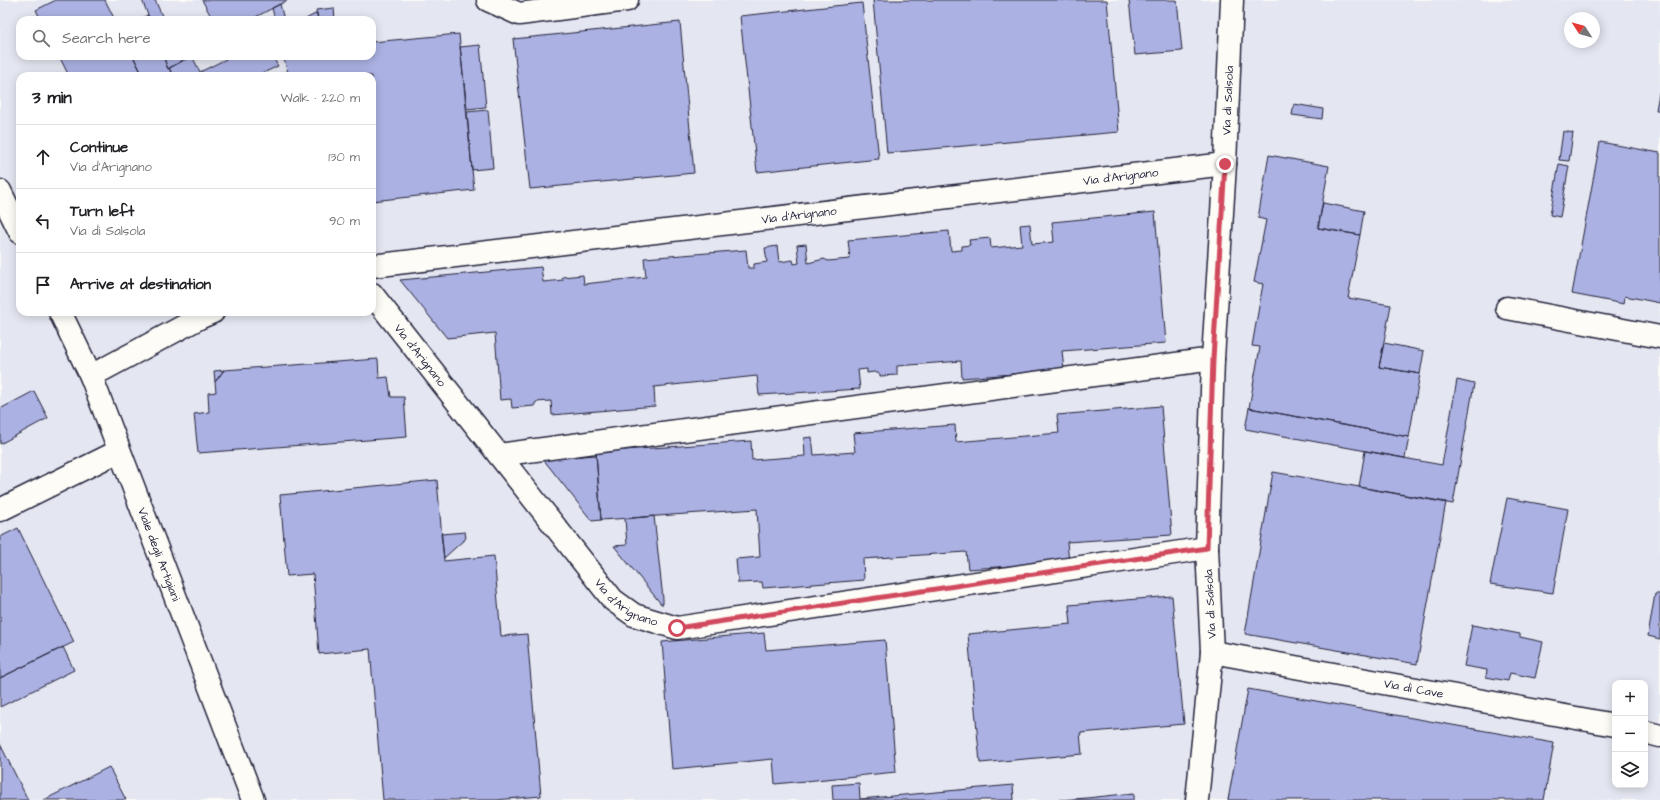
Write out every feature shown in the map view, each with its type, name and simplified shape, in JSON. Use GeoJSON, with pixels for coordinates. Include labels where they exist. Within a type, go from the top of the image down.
{"type":"FeatureCollection","features":[{"type":"Feature","properties":{"kind":"street"},"geometry":{"type":"LineString","coordinates":[[488,0],[519,14],[627,0]]}},
{"type":"Feature","properties":{"kind":"street","name":"Via di Salsola"},"geometry":{"type":"LineString","coordinates":[[1197,800],[1212,652],[1207,548],[1213,359],[1225,164],[1232,0]]}},
{"type":"Feature","properties":{"kind":"street","name":"Via d'Arignano"},"geometry":{"type":"LineString","coordinates":[[376,266],[1225,164]]}},
{"type":"Feature","properties":{"kind":"street"},"geometry":{"type":"LineString","coordinates":[[0,191],[16,224]]}},
{"type":"Feature","properties":{"kind":"street","name":"Via d'Arignano"},"geometry":{"type":"LineString","coordinates":[[376,299],[613,600],[634,615],[677,628],[1207,548]]}},
{"type":"Feature","properties":{"kind":"street"},"geometry":{"type":"LineString","coordinates":[[1507,308],[1660,337]]}},
{"type":"Feature","properties":{"kind":"street","name":"Viale degli Artigiani"},"geometry":{"type":"LineString","coordinates":[[62,316],[91,376],[253,800]]}},
{"type":"Feature","properties":{"kind":"street"},"geometry":{"type":"LineString","coordinates":[[91,376],[204,316]]}},
{"type":"Feature","properties":{"kind":"street"},"geometry":{"type":"LineString","coordinates":[[499,455],[1213,359]]}},
{"type":"Feature","properties":{"kind":"street"},"geometry":{"type":"LineString","coordinates":[[0,510],[119,451]]}},
{"type":"Feature","properties":{"kind":"street","name":"Via di Cave"},"geometry":{"type":"LineString","coordinates":[[1212,652],[1612,724]]}},
{"type":"Feature","properties":{"kind":"street"},"geometry":{"type":"LineString","coordinates":[[1648,733],[1660,736]]}},
{"type":"Feature","properties":{"kind":"shaded area"},"geometry":{"type":"Polygon","coordinates":[[[0,0],[1660,0],[1660,800],[0,800],[0,0]]]}},
{"type":"Feature","properties":{"kind":"building"},"geometry":{"type":"Polygon","coordinates":[[[56,0],[105,0],[113,16],[39,16],[36,10],[56,0]]]}},
{"type":"Feature","properties":{"kind":"building"},"geometry":{"type":"Polygon","coordinates":[[[142,0],[155,0],[162,16],[148,16],[142,0]]]}},
{"type":"Feature","properties":{"kind":"building"},"geometry":{"type":"Polygon","coordinates":[[[202,0],[288,0],[258,16],[211,16],[202,0]]]}},
{"type":"Feature","properties":{"kind":"building"},"geometry":{"type":"Polygon","coordinates":[[[873,0],[1107,0],[1119,132],[887,153],[873,0]]]}},
{"type":"Feature","properties":{"kind":"building"},"geometry":{"type":"Polygon","coordinates":[[[1129,0],[1177,0],[1182,51],[1135,55],[1129,0]]]}},
{"type":"Feature","properties":{"kind":"building"},"geometry":{"type":"Polygon","coordinates":[[[862,3],[879,159],[757,172],[740,16],[862,3]]]}},
{"type":"Feature","properties":{"kind":"building"},"geometry":{"type":"Polygon","coordinates":[[[280,4],[283,16],[274,16],[272,8],[280,4]]]}},
{"type":"Feature","properties":{"kind":"building"},"geometry":{"type":"Polygon","coordinates":[[[334,8],[335,16],[317,16],[316,10],[334,8]]]}},
{"type":"Feature","properties":{"kind":"building"},"geometry":{"type":"Polygon","coordinates":[[[680,22],[694,173],[530,189],[513,39],[680,22]]]}},
{"type":"Feature","properties":{"kind":"building"},"geometry":{"type":"Polygon","coordinates":[[[459,34],[474,190],[376,201],[376,72],[288,72],[284,60],[376,60],[376,42],[459,34]]]}},
{"type":"Feature","properties":{"kind":"building"},"geometry":{"type":"Polygon","coordinates":[[[480,45],[486,107],[467,109],[460,47],[480,45]]]}},
{"type":"Feature","properties":{"kind":"building"},"geometry":{"type":"Polygon","coordinates":[[[61,60],[135,60],[141,72],[67,72],[61,60]]]}},
{"type":"Feature","properties":{"kind":"building"},"geometry":{"type":"Polygon","coordinates":[[[135,60],[165,60],[168,69],[169,68],[171,72],[141,72],[135,60]]]}},
{"type":"Feature","properties":{"kind":"building"},"geometry":{"type":"Polygon","coordinates":[[[165,60],[182,60],[182,61],[168,69],[165,60]]]}},
{"type":"Feature","properties":{"kind":"building"},"geometry":{"type":"Polygon","coordinates":[[[184,60],[194,60],[200,72],[171,72],[169,68],[184,60]]]}},
{"type":"Feature","properties":{"kind":"building"},"geometry":{"type":"Polygon","coordinates":[[[224,60],[274,60],[278,66],[265,72],[200,72],[224,60]]]}},
{"type":"Feature","properties":{"kind":"building"},"geometry":{"type":"Polygon","coordinates":[[[1660,88],[1660,110],[1656,110],[1660,88]]]}},
{"type":"Feature","properties":{"kind":"building"},"geometry":{"type":"Polygon","coordinates":[[[1294,104],[1323,109],[1322,119],[1292,115],[1294,104]]]}},
{"type":"Feature","properties":{"kind":"building"},"geometry":{"type":"Polygon","coordinates":[[[488,110],[493,168],[472,170],[467,112],[488,110]]]}},
{"type":"Feature","properties":{"kind":"building"},"geometry":{"type":"Polygon","coordinates":[[[1563,131],[1573,133],[1569,161],[1559,160],[1563,131]]]}},
{"type":"Feature","properties":{"kind":"building"},"geometry":{"type":"Polygon","coordinates":[[[1600,142],[1660,153],[1660,303],[1625,296],[1624,304],[1572,294],[1600,142]]]}},
{"type":"Feature","properties":{"kind":"building"},"geometry":{"type":"Polygon","coordinates":[[[1269,155],[1329,166],[1318,228],[1360,235],[1348,298],[1391,305],[1379,367],[1420,374],[1409,437],[1249,408],[1260,347],[1252,346],[1263,284],[1254,282],[1266,220],[1258,218],[1269,155]]]}},
{"type":"Feature","properties":{"kind":"building"},"geometry":{"type":"Polygon","coordinates":[[[1559,164],[1569,166],[1560,217],[1550,215],[1559,164]]]}},
{"type":"Feature","properties":{"kind":"building"},"geometry":{"type":"Polygon","coordinates":[[[1323,203],[1364,211],[1360,235],[1318,228],[1323,203]]]}},
{"type":"Feature","properties":{"kind":"building"},"geometry":{"type":"Polygon","coordinates":[[[1155,212],[1166,343],[1062,351],[1064,370],[962,378],[961,361],[897,366],[897,375],[880,376],[880,374],[874,372],[867,373],[867,369],[858,370],[860,389],[759,395],[757,376],[654,387],[655,406],[552,415],[551,401],[536,402],[534,406],[512,408],[511,399],[500,400],[495,333],[447,338],[400,280],[541,267],[543,282],[563,280],[562,277],[583,275],[584,284],[646,277],[644,258],[746,250],[748,268],[754,268],[754,264],[767,262],[765,248],[777,246],[779,262],[793,260],[794,264],[799,263],[797,245],[806,244],[808,263],[824,259],[828,261],[850,259],[848,240],[949,231],[951,251],[962,250],[962,246],[970,245],[969,240],[990,238],[991,248],[1022,245],[1020,225],[1030,224],[1032,244],[1054,242],[1052,222],[1155,212]]]}},
{"type":"Feature","properties":{"kind":"building"},"geometry":{"type":"Polygon","coordinates":[[[1384,343],[1424,351],[1420,374],[1379,367],[1384,343]]]}},
{"type":"Feature","properties":{"kind":"building"},"geometry":{"type":"Polygon","coordinates":[[[378,359],[379,378],[388,377],[391,397],[404,397],[407,437],[198,453],[194,414],[209,412],[208,393],[216,392],[215,382],[224,370],[378,359]]]}},
{"type":"Feature","properties":{"kind":"building"},"geometry":{"type":"Polygon","coordinates":[[[224,370],[215,382],[214,371],[224,370]]]}},
{"type":"Feature","properties":{"kind":"building"},"geometry":{"type":"Polygon","coordinates":[[[1457,380],[1474,384],[1453,504],[1359,487],[1365,451],[1442,465],[1457,380]]]}},
{"type":"Feature","properties":{"kind":"building"},"geometry":{"type":"Polygon","coordinates":[[[34,391],[48,418],[0,444],[0,409],[34,391]]]}},
{"type":"Feature","properties":{"kind":"building"},"geometry":{"type":"Polygon","coordinates":[[[1161,406],[1172,535],[1067,542],[1069,562],[968,569],[966,552],[863,559],[864,580],[763,588],[762,582],[738,583],[736,559],[760,557],[757,509],[601,520],[596,452],[751,441],[752,460],[805,456],[804,438],[812,437],[814,455],[855,452],[853,433],[955,425],[956,442],[1059,433],[1057,415],[1161,406]]]}},
{"type":"Feature","properties":{"kind":"building"},"geometry":{"type":"Polygon","coordinates":[[[1249,408],[1409,437],[1405,458],[1245,429],[1249,408]]]}},
{"type":"Feature","properties":{"kind":"building"},"geometry":{"type":"Polygon","coordinates":[[[596,455],[601,520],[592,521],[543,459],[596,455]]]}},
{"type":"Feature","properties":{"kind":"building"},"geometry":{"type":"Polygon","coordinates":[[[1273,472],[1446,502],[1417,664],[1245,634],[1273,472]]]}},
{"type":"Feature","properties":{"kind":"building"},"geometry":{"type":"Polygon","coordinates":[[[437,480],[444,561],[494,556],[501,636],[527,634],[541,796],[496,800],[383,800],[370,649],[319,654],[313,574],[287,576],[280,495],[437,480]]]}},
{"type":"Feature","properties":{"kind":"building"},"geometry":{"type":"Polygon","coordinates":[[[1507,498],[1568,509],[1553,593],[1490,584],[1507,498]]]}},
{"type":"Feature","properties":{"kind":"building"},"geometry":{"type":"Polygon","coordinates":[[[654,516],[663,604],[661,604],[614,546],[627,545],[625,519],[654,516]]]}},
{"type":"Feature","properties":{"kind":"building"},"geometry":{"type":"Polygon","coordinates":[[[18,528],[74,642],[0,678],[0,537],[18,528]]]}},
{"type":"Feature","properties":{"kind":"building"},"geometry":{"type":"Polygon","coordinates":[[[465,532],[466,538],[444,558],[441,534],[465,532]]]}},
{"type":"Feature","properties":{"kind":"building"},"geometry":{"type":"Polygon","coordinates":[[[1655,594],[1660,594],[1660,639],[1648,636],[1655,594]]]}},
{"type":"Feature","properties":{"kind":"building"},"geometry":{"type":"Polygon","coordinates":[[[1172,596],[1184,724],[1080,733],[1082,754],[980,763],[968,634],[1071,624],[1069,605],[1172,596]]]}},
{"type":"Feature","properties":{"kind":"building"},"geometry":{"type":"Polygon","coordinates":[[[1472,625],[1520,634],[1520,637],[1543,642],[1535,678],[1510,673],[1508,681],[1486,677],[1487,670],[1464,666],[1472,625]]]}},
{"type":"Feature","properties":{"kind":"building"},"geometry":{"type":"Polygon","coordinates":[[[764,633],[766,650],[885,640],[896,772],[775,784],[773,759],[672,769],[662,642],[764,633]]]}},
{"type":"Feature","properties":{"kind":"building"},"geometry":{"type":"Polygon","coordinates":[[[63,647],[74,670],[0,707],[0,678],[63,647]]]}},
{"type":"Feature","properties":{"kind":"building"},"geometry":{"type":"Polygon","coordinates":[[[1248,689],[1554,743],[1544,800],[1228,800],[1248,689]]]}},
{"type":"Feature","properties":{"kind":"building"},"geometry":{"type":"Polygon","coordinates":[[[0,744],[28,800],[0,800],[0,744]]]}},
{"type":"Feature","properties":{"kind":"building"},"geometry":{"type":"Polygon","coordinates":[[[109,767],[126,800],[44,800],[109,767]]]}},
{"type":"Feature","properties":{"kind":"building"},"geometry":{"type":"Polygon","coordinates":[[[859,783],[860,799],[1013,785],[1014,800],[833,800],[832,785],[859,783]]]}},
{"type":"Feature","properties":{"kind":"building"},"geometry":{"type":"Polygon","coordinates":[[[1134,793],[1134,800],[1059,800],[1087,798],[1134,793]]]}},
{"type":"Feature","properties":{"kind":"route"},"geometry":{"type":"LineString","coordinates":[[677,628],[1207,548],[1213,359],[1225,164]]}}]}
